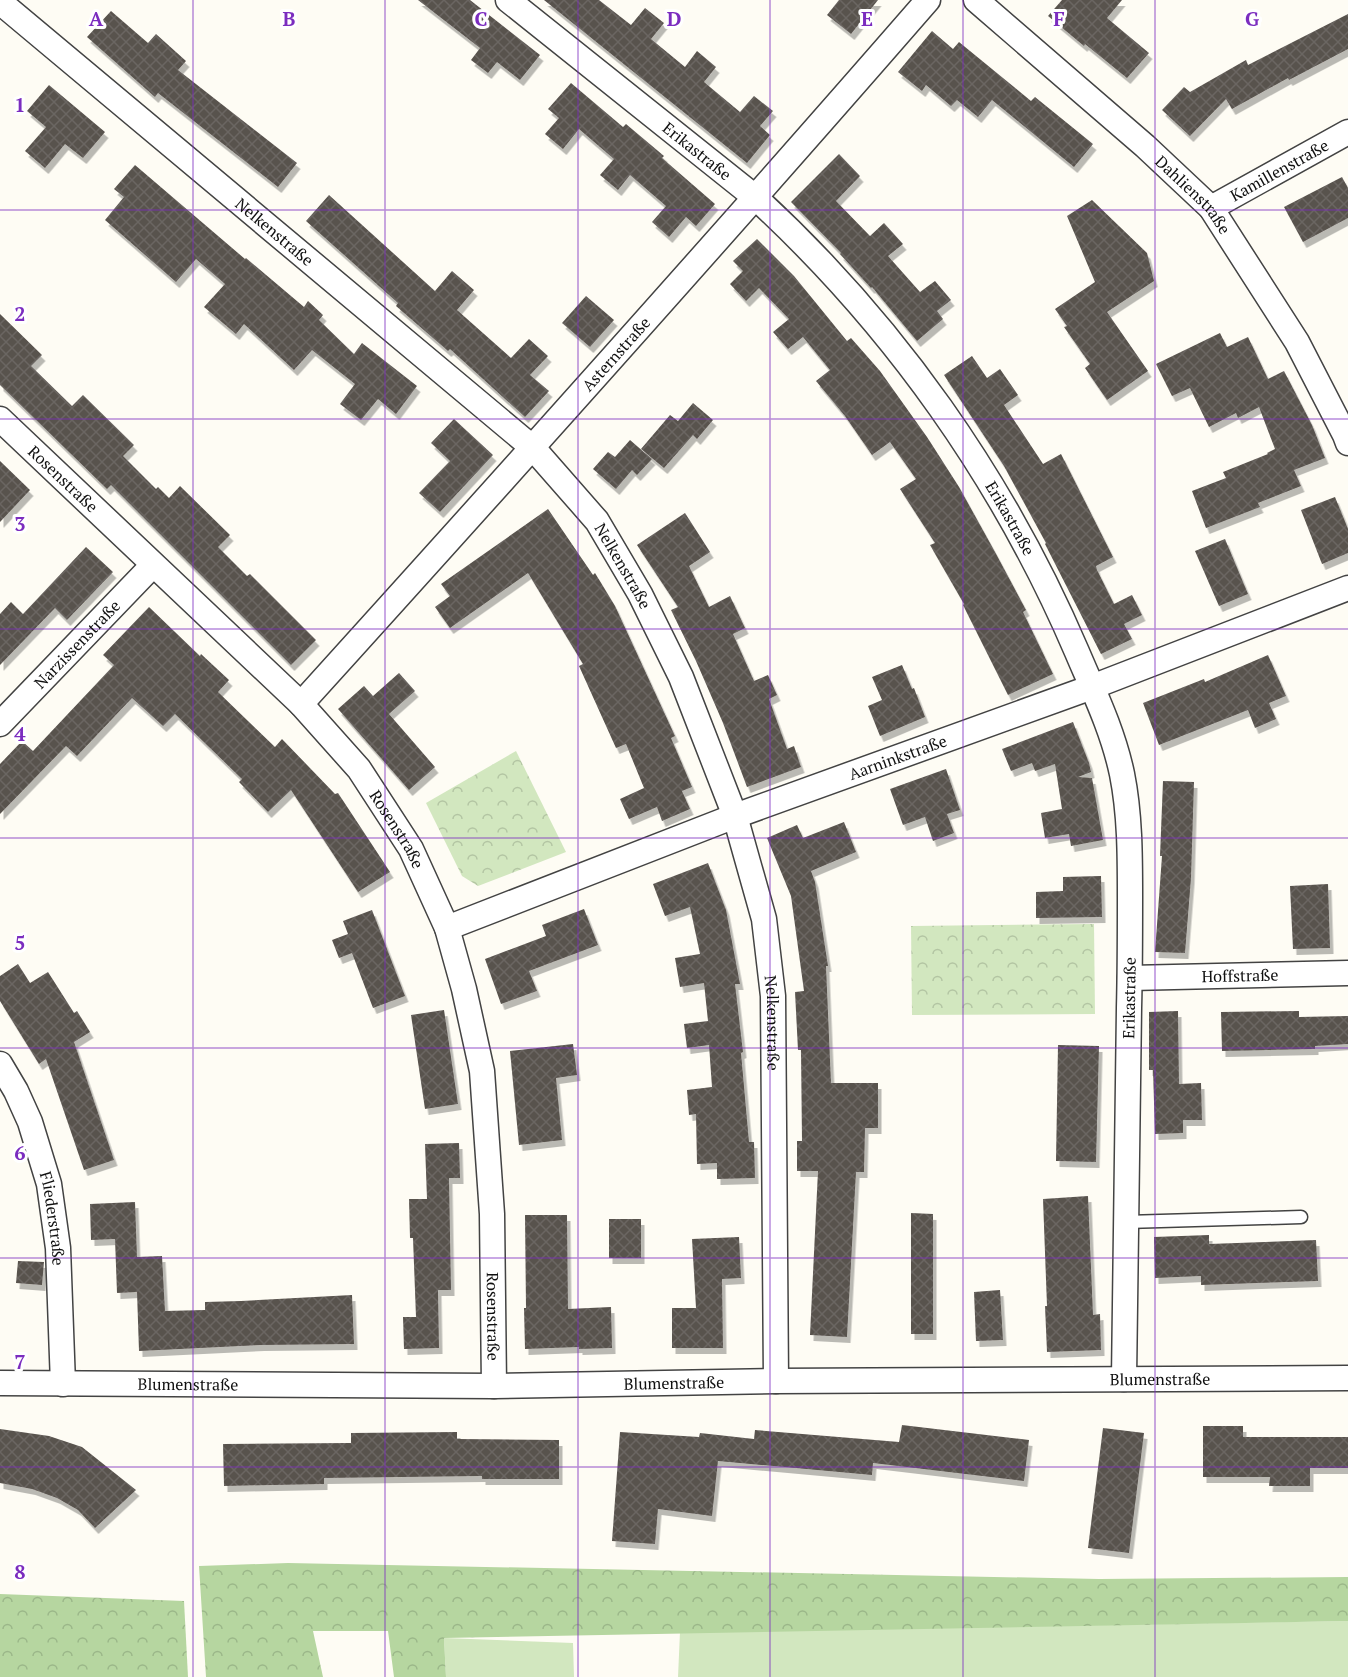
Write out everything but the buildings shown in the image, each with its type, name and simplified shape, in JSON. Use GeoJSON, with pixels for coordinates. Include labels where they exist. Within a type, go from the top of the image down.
{"type":"FeatureCollection","features":[{"type":"Feature","properties":{"kind":"street","name":"Erikastraße"},"geometry":{"type":"LineString","coordinates":[[508,0],[756,198],[786,225],[850,293],[925,384],[1000,497],[1060,613],[1111,732],[1124,785],[1130,868],[1124,1379]]}},
{"type":"Feature","properties":{"kind":"street","name":"Asternstraße"},"geometry":{"type":"LineString","coordinates":[[301,704],[756,198],[928,0]]}},
{"type":"Feature","properties":{"kind":"street","name":"Dahlienstraße"},"geometry":{"type":"LineString","coordinates":[[976,0],[1144,146],[1211,208],[1297,342],[1346,435],[1348,443]]}},
{"type":"Feature","properties":{"kind":"street","name":"Nelkenstraße"},"geometry":{"type":"LineString","coordinates":[[0,2],[533,448],[597,521],[640,594],[681,677],[735,816],[764,919],[773,996],[776,1381]]}},
{"type":"Feature","properties":{"kind":"street","name":"Kamillenstraße"},"geometry":{"type":"LineString","coordinates":[[1211,208],[1348,132]]}},
{"type":"Feature","properties":{"kind":"street","name":"Rosenstraße"},"geometry":{"type":"LineString","coordinates":[[0,419],[301,704],[359,769],[411,849],[447,928],[465,989],[482,1071],[492,1214],[494,1386]]}},
{"type":"Feature","properties":{"kind":"street","name":"Narzissenstraße"},"geometry":{"type":"LineString","coordinates":[[0,724],[153,565]]}},
{"type":"Feature","properties":{"kind":"street","name":"Aarninkstraße"},"geometry":{"type":"LineString","coordinates":[[447,928],[735,816],[1092,687],[1348,588]]}},
{"type":"Feature","properties":{"kind":"street","name":"Hoffstraße"},"geometry":{"type":"LineString","coordinates":[[1130,978],[1348,973]]}},
{"type":"Feature","properties":{"kind":"street","name":"Fliederstraße"},"geometry":{"type":"LineString","coordinates":[[0,1064],[16,1090],[30,1122],[50,1184],[57,1248],[63,1384]]}},
{"type":"Feature","properties":{"kind":"street","name":"Blumenstraße"},"geometry":{"type":"LineString","coordinates":[[0,1383],[494,1386],[776,1381],[1348,1378]]}},
{"type":"Feature","properties":{"kind":"lane"},"geometry":{"type":"LineString","coordinates":[[1126,1222],[1301,1217]]}},
{"type":"Feature","properties":{"kind":"green space"},"geometry":{"type":"Polygon","coordinates":[[[516,751],[566,852],[478,886],[462,876],[426,803],[516,751]]]}},
{"type":"Feature","properties":{"kind":"green space"},"geometry":{"type":"Polygon","coordinates":[[[1094,924],[1095,1014],[912,1015],[911,926],[1094,924]]]}},
{"type":"Feature","properties":{"kind":"green space"},"geometry":{"type":"Polygon","coordinates":[[[288,1563],[1099,1579],[1348,1577],[1348,1621],[444,1638],[446,1677],[394,1677],[388,1631],[313,1631],[323,1677],[206,1677],[199,1566],[288,1563]]]}},
{"type":"Feature","properties":{"kind":"green space"},"geometry":{"type":"Polygon","coordinates":[[[0,1594],[184,1601],[188,1677],[0,1677],[0,1594]]]}},
{"type":"Feature","properties":{"kind":"green space"},"geometry":{"type":"Polygon","coordinates":[[[1348,1621],[1348,1677],[678,1677],[680,1632],[1348,1621]]]}},
{"type":"Feature","properties":{"kind":"green space"},"geometry":{"type":"Polygon","coordinates":[[[444,1638],[573,1643],[574,1677],[446,1677],[444,1638]]]}}]}
